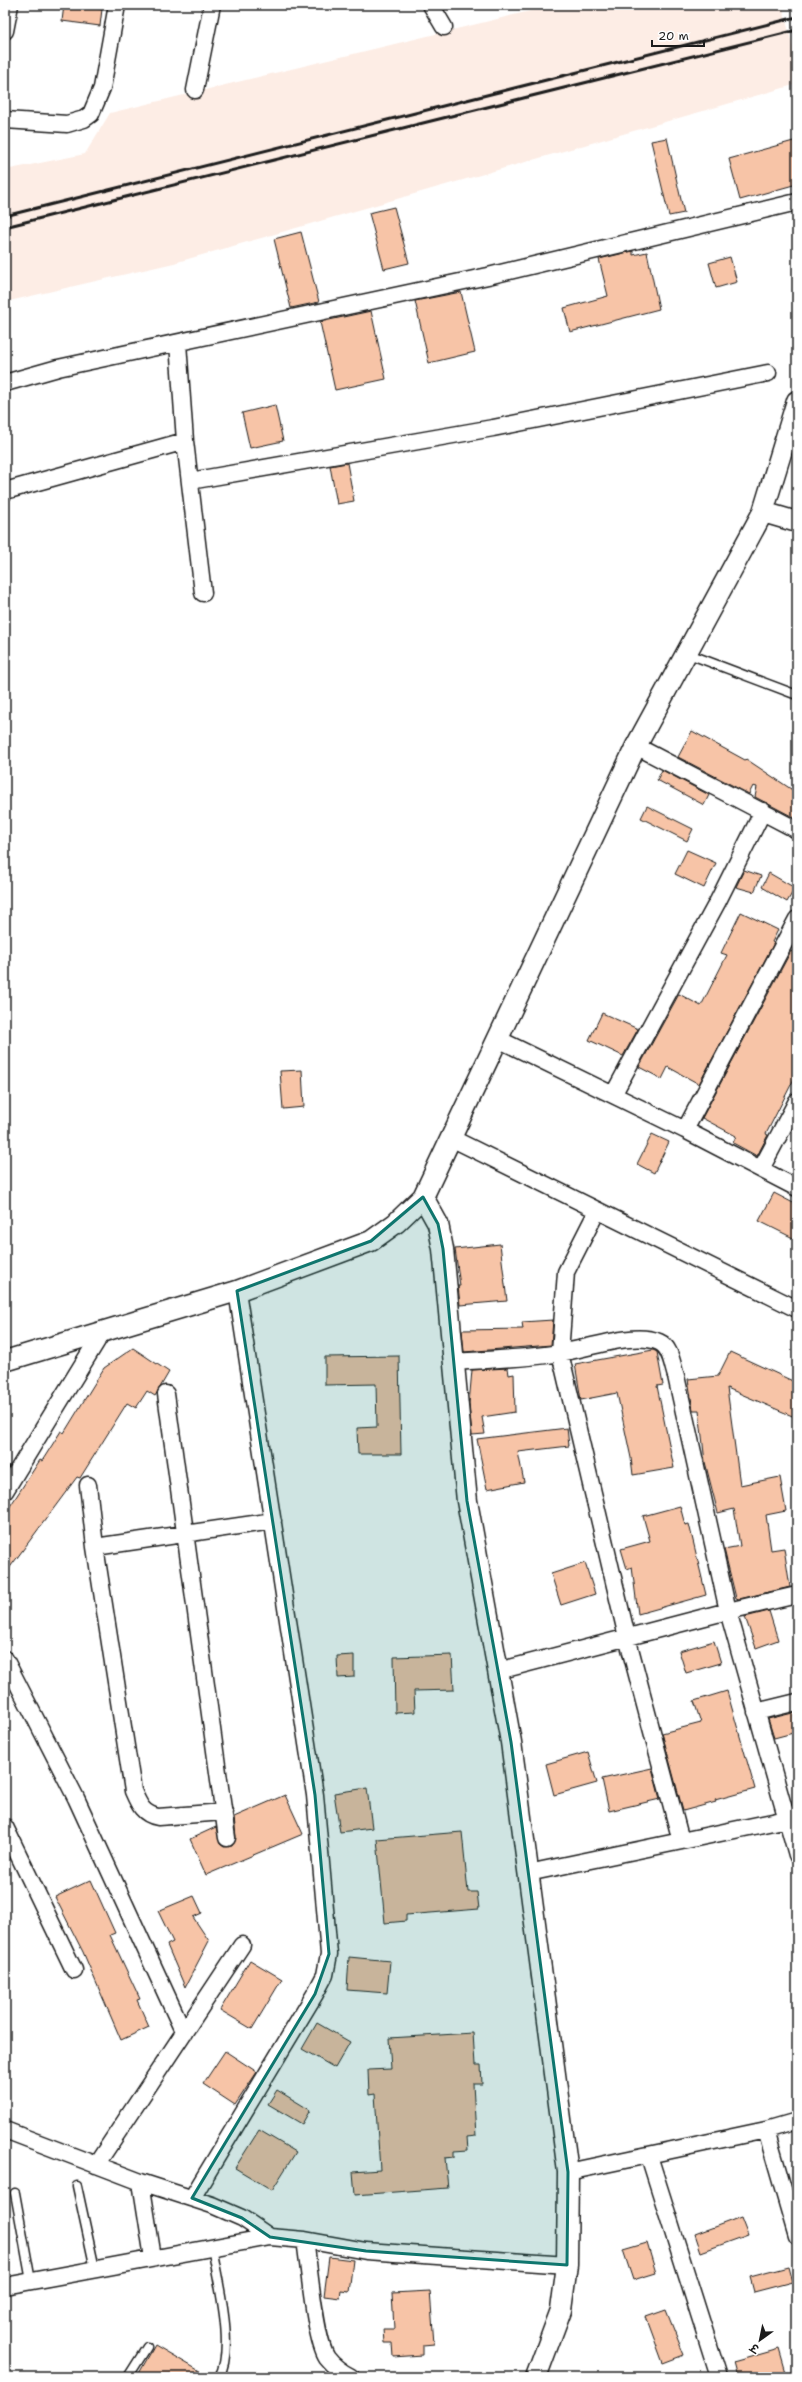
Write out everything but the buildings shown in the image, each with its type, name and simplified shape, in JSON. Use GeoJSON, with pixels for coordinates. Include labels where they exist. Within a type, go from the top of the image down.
{"type":"FeatureCollection","features":[{"type":"Feature","properties":{"kind":"street"},"geometry":{"type":"LineString","coordinates":[[5,31],[10,5]]}},
{"type":"Feature","properties":{"kind":"street"},"geometry":{"type":"LineString","coordinates":[[5,120],[67,124],[84,120],[91,114],[102,88],[117,5]]}},
{"type":"Feature","properties":{"kind":"street"},"geometry":{"type":"LineString","coordinates":[[195,90],[212,5]]}},
{"type":"Feature","properties":{"kind":"street"},"geometry":{"type":"LineString","coordinates":[[431,5],[444,27]]}},
{"type":"Feature","properties":{"kind":"street"},"geometry":{"type":"LineString","coordinates":[[5,382],[58,368],[488,276],[797,202]]}},
{"type":"Feature","properties":{"kind":"street"},"geometry":{"type":"LineString","coordinates":[[178,343],[185,441],[203,593]]}},
{"type":"Feature","properties":{"kind":"street"},"geometry":{"type":"LineString","coordinates":[[190,481],[493,428],[768,373]]}},
{"type":"Feature","properties":{"kind":"street"},"geometry":{"type":"LineString","coordinates":[[5,1361],[237,1291],[371,1241],[396,1223],[423,1197],[636,746],[763,512],[797,401]]}},
{"type":"Feature","properties":{"kind":"street"},"geometry":{"type":"LineString","coordinates":[[5,492],[185,441]]}},
{"type":"Feature","properties":{"kind":"street"},"geometry":{"type":"LineString","coordinates":[[763,512],[797,522]]}},
{"type":"Feature","properties":{"kind":"street"},"geometry":{"type":"LineString","coordinates":[[636,746],[797,830]]}},
{"type":"Feature","properties":{"kind":"street"},"geometry":{"type":"LineString","coordinates":[[613,1095],[718,901],[763,811]]}},
{"type":"Feature","properties":{"kind":"street"},"geometry":{"type":"LineString","coordinates":[[685,1130],[797,919]]}},
{"type":"Feature","properties":{"kind":"street"},"geometry":{"type":"LineString","coordinates":[[498,1039],[685,1130],[797,1188]]}},
{"type":"Feature","properties":{"kind":"street"},"geometry":{"type":"LineString","coordinates":[[761,1170],[797,1101]]}},
{"type":"Feature","properties":{"kind":"street"},"geometry":{"type":"LineString","coordinates":[[451,1138],[797,1309]]}},
{"type":"Feature","properties":{"kind":"street"},"geometry":{"type":"LineString","coordinates":[[423,1197],[438,1224],[443,1249],[467,1501],[511,1742],[568,2172],[567,2265],[562,2310],[536,2377]]}},
{"type":"Feature","properties":{"kind":"street"},"geometry":{"type":"LineString","coordinates":[[597,1210],[566,1272],[560,1353],[627,1637],[681,1841]]}},
{"type":"Feature","properties":{"kind":"street"},"geometry":{"type":"LineString","coordinates":[[192,2198],[315,1994],[324,1975],[329,1954],[315,1794],[237,1291]]}},
{"type":"Feature","properties":{"kind":"street"},"geometry":{"type":"LineString","coordinates":[[5,1491],[103,1332]]}},
{"type":"Feature","properties":{"kind":"street"},"geometry":{"type":"LineString","coordinates":[[454,1362],[560,1353],[623,1340],[648,1339],[660,1342],[667,1349],[681,1398],[728,1610],[756,1712],[792,1816],[797,1855]]}},
{"type":"Feature","properties":{"kind":"street"},"geometry":{"type":"LineString","coordinates":[[166,1394],[227,1838]]}},
{"type":"Feature","properties":{"kind":"street"},"geometry":{"type":"LineString","coordinates":[[88,1486],[95,1547],[133,1792],[140,1807],[148,1815],[158,1817],[224,1812]]}},
{"type":"Feature","properties":{"kind":"street"},"geometry":{"type":"LineString","coordinates":[[95,1547],[273,1521]]}},
{"type":"Feature","properties":{"kind":"street"},"geometry":{"type":"LineString","coordinates":[[498,1671],[728,1610],[797,1595]]}},
{"type":"Feature","properties":{"kind":"street"},"geometry":{"type":"LineString","coordinates":[[5,1659],[76,1798],[184,2033]]}},
{"type":"Feature","properties":{"kind":"street"},"geometry":{"type":"LineString","coordinates":[[756,1712],[797,1702]]}},
{"type":"Feature","properties":{"kind":"street"},"geometry":{"type":"LineString","coordinates":[[528,1873],[792,1816]]}},
{"type":"Feature","properties":{"kind":"street"},"geometry":{"type":"LineString","coordinates":[[5,1827],[74,1970]]}},
{"type":"Feature","properties":{"kind":"street"},"geometry":{"type":"LineString","coordinates":[[96,2164],[242,1945]]}},
{"type":"Feature","properties":{"kind":"street"},"geometry":{"type":"LineString","coordinates":[[568,2172],[766,2130],[797,2121]]}},
{"type":"Feature","properties":{"kind":"street"},"geometry":{"type":"LineString","coordinates":[[5,2130],[142,2182],[192,2198],[242,2218],[270,2237]]}},
{"type":"Feature","properties":{"kind":"street"},"geometry":{"type":"LineString","coordinates":[[766,2130],[797,2237]]}},
{"type":"Feature","properties":{"kind":"street"},"geometry":{"type":"LineString","coordinates":[[649,2156],[719,2377]]}},
{"type":"Feature","properties":{"kind":"street"},"geometry":{"type":"LineString","coordinates":[[142,2182],[152,2258]]}},
{"type":"Feature","properties":{"kind":"street"},"geometry":{"type":"LineString","coordinates":[[5,2286],[212,2246],[270,2237],[305,2240],[366,2251],[567,2265]]}},
{"type":"Feature","properties":{"kind":"street"},"geometry":{"type":"LineString","coordinates":[[305,2240],[318,2328],[326,2357],[340,2371],[351,2377]]}},
{"type":"Feature","properties":{"kind":"lane"},"geometry":{"type":"LineString","coordinates":[[686,653],[797,695]]}},
{"type":"Feature","properties":{"kind":"lane"},"geometry":{"type":"LineString","coordinates":[[77,2186],[95,2269]]}},
{"type":"Feature","properties":{"kind":"lane"},"geometry":{"type":"LineString","coordinates":[[15,2193],[31,2281]]}},
{"type":"Feature","properties":{"kind":"lane"},"geometry":{"type":"LineString","coordinates":[[212,2246],[227,2345],[225,2362],[219,2377]]}},
{"type":"Feature","properties":{"kind":"lane"},"geometry":{"type":"LineString","coordinates":[[128,2377],[147,2347]]}},
{"type":"Feature","properties":{"kind":"highlighted area"},"geometry":{"type":"Polygon","coordinates":[[[423,1197],[438,1224],[443,1249],[467,1501],[511,1742],[568,2172],[567,2265],[366,2251],[270,2237],[242,2218],[192,2198],[315,1994],[329,1954],[315,1795],[237,1291],[371,1241],[423,1197]]]}},
{"type":"Feature","properties":{"kind":"shaded area"},"geometry":{"type":"Polygon","coordinates":[[[555,5],[782,5],[797,63],[797,84],[174,263],[5,302],[5,170],[85,154],[110,113],[555,5]]]}},
{"type":"Feature","properties":{"kind":"railway"},"geometry":{"type":"LineString","coordinates":[[5,216],[797,17]]}},
{"type":"Feature","properties":{"kind":"railway"},"geometry":{"type":"LineString","coordinates":[[5,227],[797,30]]}}]}
